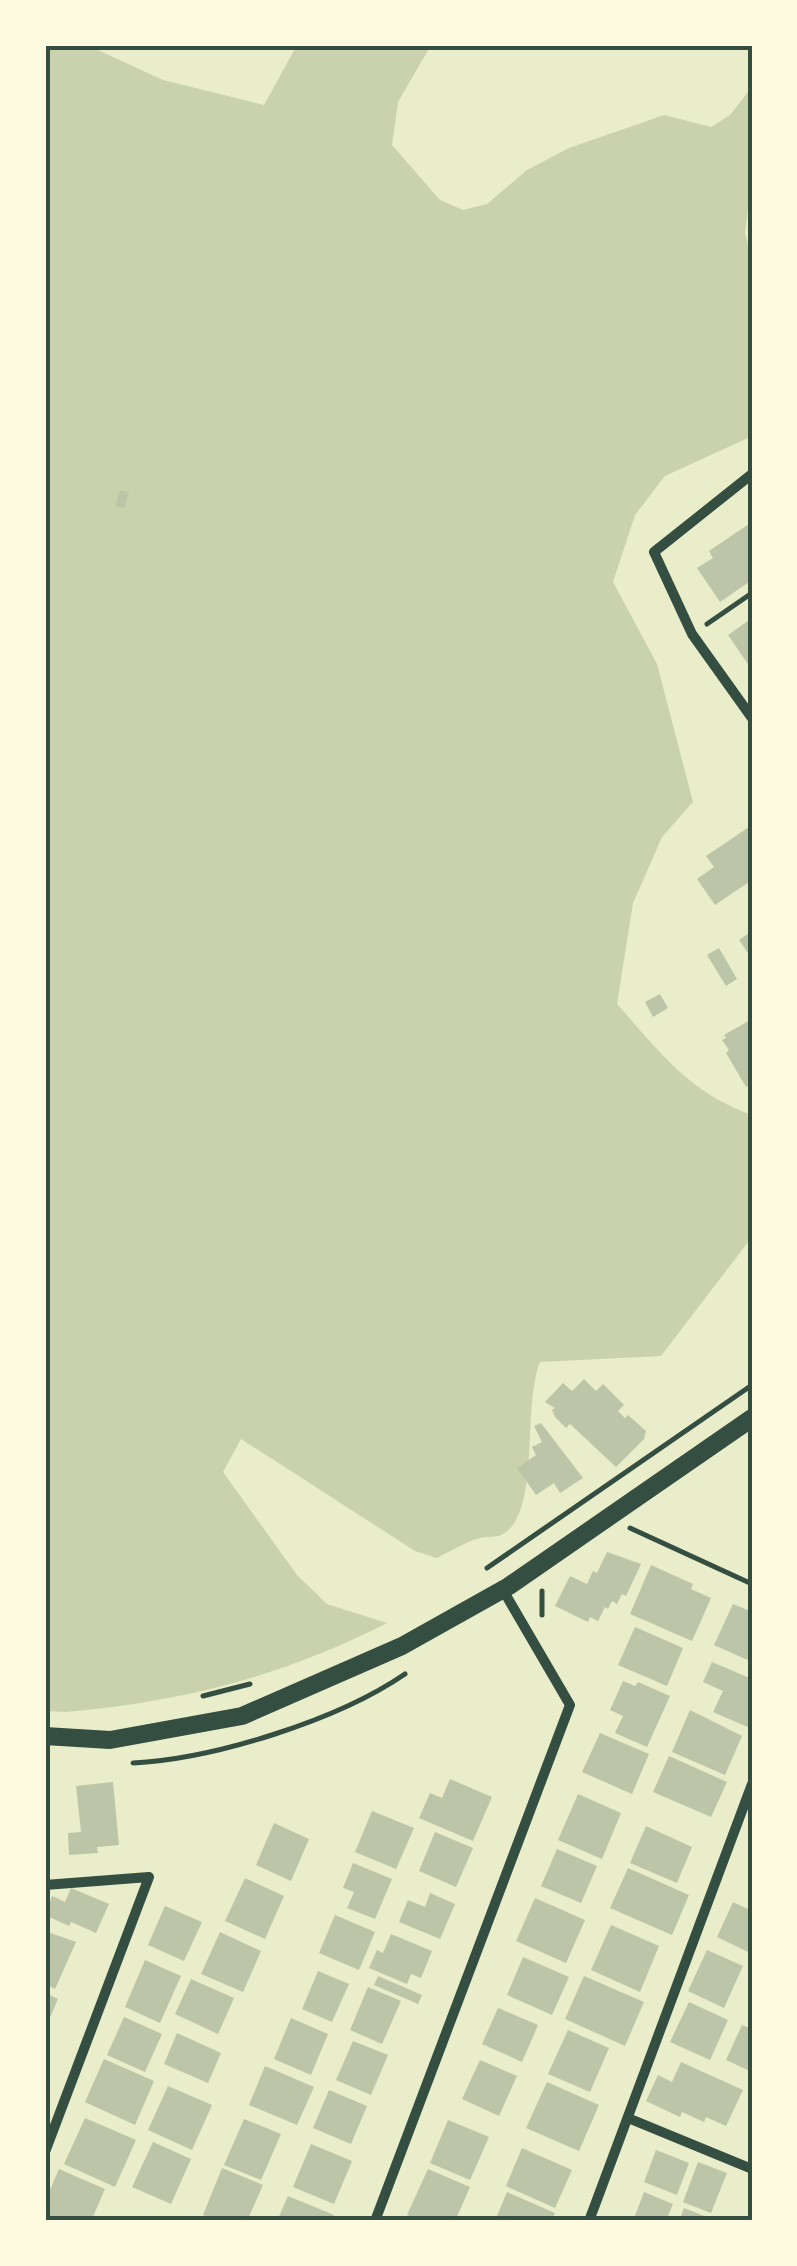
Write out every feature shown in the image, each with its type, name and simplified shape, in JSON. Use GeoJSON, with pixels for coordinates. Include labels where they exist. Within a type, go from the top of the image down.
{"type":"FeatureCollection","features":[{"type":"Feature","properties":{"kind":"street"},"geometry":{"type":"LineString","coordinates":[[752,474],[654,552],[692,634],[752,718]]}},
{"type":"Feature","properties":{"kind":"street"},"geometry":{"type":"LineString","coordinates":[[45,1736],[110,1740],[242,1716],[402,1646],[503,1590],[752,1418]]}},
{"type":"Feature","properties":{"kind":"street"},"geometry":{"type":"LineString","coordinates":[[375,2221],[570,1705],[503,1590]]}},
{"type":"Feature","properties":{"kind":"street"},"geometry":{"type":"LineString","coordinates":[[589,2221],[752,1784]]}},
{"type":"Feature","properties":{"kind":"street"},"geometry":{"type":"LineString","coordinates":[[45,1885],[149,1877],[45,2152]]}},
{"type":"Feature","properties":{"kind":"street"},"geometry":{"type":"LineString","coordinates":[[628,2118],[752,2169]]}},
{"type":"Feature","properties":{"kind":"path"},"geometry":{"type":"LineString","coordinates":[[692,634],[752,594]]}},
{"type":"Feature","properties":{"kind":"path"},"geometry":{"type":"LineString","coordinates":[[478,1574],[752,1385]]}},
{"type":"Feature","properties":{"kind":"path"},"geometry":{"type":"LineString","coordinates":[[628,1527],[752,1584]]}},
{"type":"Feature","properties":{"kind":"path"},"geometry":{"type":"LineString","coordinates":[[196,1698],[252,1683]]}},
{"type":"Feature","properties":{"kind":"green space"},"geometry":{"type":"Polygon","coordinates":[[[45,45],[87,45],[163,80],[264,105],[297,45],[431,45],[398,102],[392,145],[440,200],[463,210],[487,204],[527,170],[569,148],[664,115],[711,127],[730,115],[752,87],[752,176],[745,233],[752,261],[752,429],[748,438],[665,476],[635,515],[613,582],[657,664],[693,802],[662,837],[633,903],[617,1004],[692,1082],[752,1115],[752,1237],[661,1356],[540,1362],[532,1404],[527,1482],[515,1522],[503,1534],[483,1537],[437,1558],[415,1551],[241,1439],[223,1472],[297,1575],[327,1604],[387,1623],[309,1658],[231,1684],[151,1701],[66,1712],[45,1711],[45,45]]]}},
{"type":"Feature","properties":{"kind":"building"},"geometry":{"type":"Polygon","coordinates":[[[120,490],[129,492],[124,508],[115,506],[120,490]]]}},
{"type":"Feature","properties":{"kind":"building"},"geometry":{"type":"Polygon","coordinates":[[[752,522],[752,580],[720,602],[697,568],[713,558],[709,551],[752,522]]]}},
{"type":"Feature","properties":{"kind":"building"},"geometry":{"type":"Polygon","coordinates":[[[752,618],[752,670],[728,635],[752,618]]]}},
{"type":"Feature","properties":{"kind":"building"},"geometry":{"type":"Polygon","coordinates":[[[752,825],[752,880],[715,905],[697,879],[714,867],[706,856],[752,825]]]}},
{"type":"Feature","properties":{"kind":"building"},"geometry":{"type":"Polygon","coordinates":[[[752,931],[752,959],[739,940],[752,931]]]}},
{"type":"Feature","properties":{"kind":"building"},"geometry":{"type":"Polygon","coordinates":[[[719,948],[737,979],[726,986],[707,955],[719,948]]]}},
{"type":"Feature","properties":{"kind":"building"},"geometry":{"type":"Polygon","coordinates":[[[660,994],[668,1008],[653,1017],[645,1002],[660,994]]]}},
{"type":"Feature","properties":{"kind":"building"},"geometry":{"type":"Polygon","coordinates":[[[752,1019],[752,1090],[749,1085],[746,1087],[722,1040],[752,1019]]]}},
{"type":"Feature","properties":{"kind":"building"},"geometry":{"type":"Polygon","coordinates":[[[584,1379],[596,1391],[603,1384],[624,1405],[618,1411],[646,1431],[644,1439],[616,1467],[570,1424],[566,1428],[555,1417],[555,1408],[545,1402],[563,1383],[572,1391],[584,1379]]]}},
{"type":"Feature","properties":{"kind":"building"},"geometry":{"type":"Polygon","coordinates":[[[541,1423],[583,1478],[560,1493],[554,1483],[536,1495],[517,1468],[536,1455],[532,1447],[542,1442],[534,1426],[541,1423]]]}},
{"type":"Feature","properties":{"kind":"building"},"geometry":{"type":"Polygon","coordinates":[[[607,1552],[641,1564],[626,1596],[622,1594],[617,1604],[612,1601],[608,1609],[605,1607],[598,1621],[590,1617],[588,1622],[555,1606],[570,1576],[587,1584],[607,1552]]]}},
{"type":"Feature","properties":{"kind":"building"},"geometry":{"type":"Polygon","coordinates":[[[651,1565],[693,1584],[691,1589],[711,1598],[692,1641],[630,1614],[651,1565]]]}},
{"type":"Feature","properties":{"kind":"building"},"geometry":{"type":"Polygon","coordinates":[[[733,1604],[752,1612],[752,1662],[714,1645],[733,1604]]]}},
{"type":"Feature","properties":{"kind":"building"},"geometry":{"type":"Polygon","coordinates":[[[635,1627],[683,1648],[667,1686],[618,1665],[635,1627]]]}},
{"type":"Feature","properties":{"kind":"building"},"geometry":{"type":"Polygon","coordinates":[[[712,1662],[752,1679],[750,1728],[713,1712],[723,1691],[703,1682],[712,1662]]]}},
{"type":"Feature","properties":{"kind":"building"},"geometry":{"type":"Polygon","coordinates":[[[623,1681],[635,1686],[638,1682],[670,1696],[647,1747],[615,1733],[623,1716],[610,1710],[623,1681]]]}},
{"type":"Feature","properties":{"kind":"building"},"geometry":{"type":"Polygon","coordinates":[[[690,1710],[742,1736],[725,1775],[672,1752],[690,1710]]]}},
{"type":"Feature","properties":{"kind":"building"},"geometry":{"type":"Polygon","coordinates":[[[600,1733],[649,1754],[632,1794],[582,1772],[600,1733]]]}},
{"type":"Feature","properties":{"kind":"building"},"geometry":{"type":"Polygon","coordinates":[[[669,1756],[727,1782],[711,1817],[653,1792],[669,1756]]]}},
{"type":"Feature","properties":{"kind":"building"},"geometry":{"type":"Polygon","coordinates":[[[450,1779],[492,1797],[473,1841],[419,1818],[430,1793],[442,1798],[450,1779]]]}},
{"type":"Feature","properties":{"kind":"building"},"geometry":{"type":"Polygon","coordinates":[[[113,1782],[119,1845],[97,1847],[98,1853],[69,1855],[68,1833],[81,1832],[76,1786],[113,1782]]]}},
{"type":"Feature","properties":{"kind":"building"},"geometry":{"type":"Polygon","coordinates":[[[578,1794],[621,1813],[602,1859],[558,1840],[578,1794]]]}},
{"type":"Feature","properties":{"kind":"building"},"geometry":{"type":"Polygon","coordinates":[[[372,1811],[414,1828],[396,1869],[355,1852],[372,1811]]]}},
{"type":"Feature","properties":{"kind":"building"},"geometry":{"type":"Polygon","coordinates":[[[274,1823],[309,1839],[291,1881],[256,1865],[274,1823]]]}},
{"type":"Feature","properties":{"kind":"building"},"geometry":{"type":"Polygon","coordinates":[[[646,1826],[692,1847],[677,1883],[630,1863],[646,1826]]]}},
{"type":"Feature","properties":{"kind":"building"},"geometry":{"type":"Polygon","coordinates":[[[435,1832],[473,1848],[456,1887],[419,1871],[435,1832]]]}},
{"type":"Feature","properties":{"kind":"building"},"geometry":{"type":"Polygon","coordinates":[[[557,1849],[597,1866],[581,1903],[541,1886],[557,1849]]]}},
{"type":"Feature","properties":{"kind":"building"},"geometry":{"type":"Polygon","coordinates":[[[353,1863],[392,1879],[375,1919],[347,1908],[354,1892],[343,1888],[353,1863]]]}},
{"type":"Feature","properties":{"kind":"building"},"geometry":{"type":"Polygon","coordinates":[[[628,1868],[689,1895],[672,1935],[610,1908],[628,1868]]]}},
{"type":"Feature","properties":{"kind":"building"},"geometry":{"type":"Polygon","coordinates":[[[245,1878],[284,1896],[265,1939],[225,1921],[245,1878]]]}},
{"type":"Feature","properties":{"kind":"building"},"geometry":{"type":"Polygon","coordinates":[[[71,1888],[109,1904],[96,1933],[45,1915],[52,1896],[65,1902],[71,1888]]]}},
{"type":"Feature","properties":{"kind":"building"},"geometry":{"type":"Polygon","coordinates":[[[430,1893],[455,1904],[440,1939],[399,1922],[408,1900],[425,1907],[430,1893]]]}},
{"type":"Feature","properties":{"kind":"building"},"geometry":{"type":"Polygon","coordinates":[[[535,1898],[585,1920],[566,1963],[516,1941],[535,1898]]]}},
{"type":"Feature","properties":{"kind":"building"},"geometry":{"type":"Polygon","coordinates":[[[733,1902],[752,1911],[752,1944],[748,1952],[717,1937],[733,1902]]]}},
{"type":"Feature","properties":{"kind":"building"},"geometry":{"type":"Polygon","coordinates":[[[165,1906],[202,1922],[184,1961],[148,1945],[165,1906]]]}},
{"type":"Feature","properties":{"kind":"building"},"geometry":{"type":"Polygon","coordinates":[[[335,1915],[375,1932],[359,1970],[319,1953],[335,1915]]]}},
{"type":"Feature","properties":{"kind":"building"},"geometry":{"type":"Polygon","coordinates":[[[611,1925],[659,1946],[640,1992],[591,1970],[611,1925]]]}},
{"type":"Feature","properties":{"kind":"building"},"geometry":{"type":"Polygon","coordinates":[[[45,1931],[76,1942],[55,1989],[45,1984],[45,1931]]]}},
{"type":"Feature","properties":{"kind":"building"},"geometry":{"type":"Polygon","coordinates":[[[220,1932],[261,1951],[243,1992],[201,1974],[220,1932]]]}},
{"type":"Feature","properties":{"kind":"building"},"geometry":{"type":"Polygon","coordinates":[[[391,1934],[432,1951],[421,1978],[411,1974],[407,1984],[369,1968],[377,1950],[383,1953],[391,1934]]]}},
{"type":"Feature","properties":{"kind":"building"},"geometry":{"type":"Polygon","coordinates":[[[707,1950],[743,1966],[724,2008],[688,1991],[707,1950]]]}},
{"type":"Feature","properties":{"kind":"building"},"geometry":{"type":"Polygon","coordinates":[[[523,1957],[569,1977],[552,2015],[507,1995],[523,1957]]]}},
{"type":"Feature","properties":{"kind":"building"},"geometry":{"type":"Polygon","coordinates":[[[145,1960],[181,1976],[160,2023],[125,2007],[145,1960]]]}},
{"type":"Feature","properties":{"kind":"building"},"geometry":{"type":"Polygon","coordinates":[[[318,1971],[349,1984],[332,2022],[302,2009],[318,1971]]]}},
{"type":"Feature","properties":{"kind":"building"},"geometry":{"type":"Polygon","coordinates":[[[378,1976],[422,1995],[418,2004],[374,1985],[378,1976]]]}},
{"type":"Feature","properties":{"kind":"building"},"geometry":{"type":"Polygon","coordinates":[[[584,1976],[644,2002],[625,2046],[565,2019],[584,1976]]]}},
{"type":"Feature","properties":{"kind":"building"},"geometry":{"type":"Polygon","coordinates":[[[191,1979],[234,1998],[218,2034],[175,2014],[191,1979]]]}},
{"type":"Feature","properties":{"kind":"building"},"geometry":{"type":"Polygon","coordinates":[[[368,1987],[401,2001],[382,2044],[350,2030],[368,1987]]]}},
{"type":"Feature","properties":{"kind":"building"},"geometry":{"type":"Polygon","coordinates":[[[45,1993],[58,1999],[45,2029],[45,1993]]]}},
{"type":"Feature","properties":{"kind":"building"},"geometry":{"type":"Polygon","coordinates":[[[689,2002],[728,2020],[710,2060],[670,2042],[689,2002]]]}},
{"type":"Feature","properties":{"kind":"building"},"geometry":{"type":"Polygon","coordinates":[[[498,2008],[538,2025],[522,2062],[482,2044],[498,2008]]]}},
{"type":"Feature","properties":{"kind":"building"},"geometry":{"type":"Polygon","coordinates":[[[124,2017],[162,2034],[145,2072],[107,2055],[124,2017]]]}},
{"type":"Feature","properties":{"kind":"building"},"geometry":{"type":"Polygon","coordinates":[[[291,2018],[328,2034],[311,2075],[274,2059],[291,2018]]]}},
{"type":"Feature","properties":{"kind":"building"},"geometry":{"type":"Polygon","coordinates":[[[742,2025],[752,2029],[752,2072],[726,2060],[742,2025]]]}},
{"type":"Feature","properties":{"kind":"building"},"geometry":{"type":"Polygon","coordinates":[[[568,2030],[609,2048],[590,2092],[548,2074],[568,2030]]]}},
{"type":"Feature","properties":{"kind":"building"},"geometry":{"type":"Polygon","coordinates":[[[177,2033],[221,2053],[208,2083],[164,2064],[177,2033]]]}},
{"type":"Feature","properties":{"kind":"building"},"geometry":{"type":"Polygon","coordinates":[[[353,2041],[388,2055],[371,2095],[336,2080],[353,2041]]]}},
{"type":"Feature","properties":{"kind":"building"},"geometry":{"type":"Polygon","coordinates":[[[104,2059],[154,2081],[135,2125],[85,2102],[104,2059]]]}},
{"type":"Feature","properties":{"kind":"building"},"geometry":{"type":"Polygon","coordinates":[[[480,2060],[517,2076],[499,2116],[462,2099],[480,2060]]]}},
{"type":"Feature","properties":{"kind":"building"},"geometry":{"type":"Polygon","coordinates":[[[681,2062],[743,2090],[726,2126],[682,2112],[680,2117],[646,2101],[658,2075],[672,2082],[681,2062]]]}},
{"type":"Feature","properties":{"kind":"building"},"geometry":{"type":"Polygon","coordinates":[[[265,2066],[314,2087],[297,2125],[249,2105],[265,2066]]]}},
{"type":"Feature","properties":{"kind":"building"},"geometry":{"type":"Polygon","coordinates":[[[547,2082],[599,2105],[579,2151],[526,2128],[547,2082]]]}},
{"type":"Feature","properties":{"kind":"building"},"geometry":{"type":"Polygon","coordinates":[[[168,2086],[212,2105],[192,2150],[148,2130],[168,2086]]]}},
{"type":"Feature","properties":{"kind":"building"},"geometry":{"type":"Polygon","coordinates":[[[329,2090],[367,2106],[351,2144],[313,2128],[329,2090]]]}},
{"type":"Feature","properties":{"kind":"building"},"geometry":{"type":"Polygon","coordinates":[[[85,2118],[136,2140],[115,2187],[64,2164],[85,2118]]]}},
{"type":"Feature","properties":{"kind":"building"},"geometry":{"type":"Polygon","coordinates":[[[244,2119],[281,2134],[261,2180],[224,2165],[244,2119]]]}},
{"type":"Feature","properties":{"kind":"building"},"geometry":{"type":"Polygon","coordinates":[[[448,2120],[489,2137],[470,2180],[430,2163],[448,2120]]]}},
{"type":"Feature","properties":{"kind":"building"},"geometry":{"type":"Polygon","coordinates":[[[153,2142],[191,2159],[171,2204],[132,2187],[153,2142]]]}},
{"type":"Feature","properties":{"kind":"building"},"geometry":{"type":"Polygon","coordinates":[[[311,2144],[352,2161],[334,2204],[293,2187],[311,2144]]]}},
{"type":"Feature","properties":{"kind":"building"},"geometry":{"type":"Polygon","coordinates":[[[522,2148],[572,2170],[555,2208],[506,2186],[522,2148]]]}},
{"type":"Feature","properties":{"kind":"building"},"geometry":{"type":"Polygon","coordinates":[[[656,2150],[689,2163],[677,2195],[644,2182],[656,2150]]]}},
{"type":"Feature","properties":{"kind":"building"},"geometry":{"type":"Polygon","coordinates":[[[698,2162],[727,2173],[711,2213],[683,2202],[698,2162]]]}},
{"type":"Feature","properties":{"kind":"building"},"geometry":{"type":"Polygon","coordinates":[[[222,2168],[263,2185],[247,2221],[217,2221],[203,2215],[222,2168]]]}},
{"type":"Feature","properties":{"kind":"building"},"geometry":{"type":"Polygon","coordinates":[[[59,2169],[105,2189],[91,2221],[45,2220],[45,2201],[59,2169]]]}},
{"type":"Feature","properties":{"kind":"building"},"geometry":{"type":"Polygon","coordinates":[[[428,2169],[470,2187],[455,2221],[422,2221],[407,2215],[428,2169]]]}},
{"type":"Feature","properties":{"kind":"building"},"geometry":{"type":"Polygon","coordinates":[[[507,2192],[555,2213],[551,2221],[495,2221],[507,2192]]]}},
{"type":"Feature","properties":{"kind":"building"},"geometry":{"type":"Polygon","coordinates":[[[644,2192],[673,2204],[666,2221],[633,2221],[644,2192]]]}},
{"type":"Feature","properties":{"kind":"building"},"geometry":{"type":"Polygon","coordinates":[[[288,2196],[334,2215],[332,2221],[277,2221],[288,2196]]]}},
{"type":"Feature","properties":{"kind":"building"},"geometry":{"type":"Polygon","coordinates":[[[684,2208],[707,2217],[716,2221],[679,2221],[684,2208]]]}}]}
